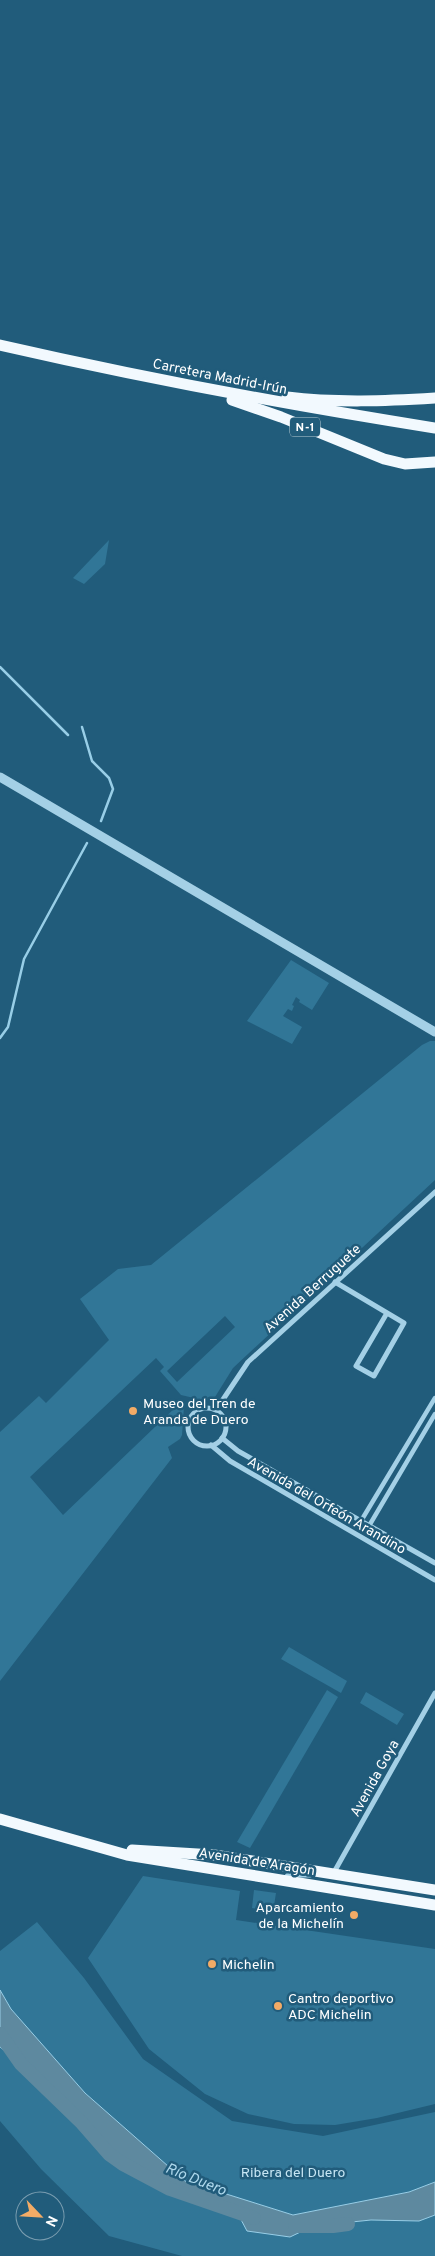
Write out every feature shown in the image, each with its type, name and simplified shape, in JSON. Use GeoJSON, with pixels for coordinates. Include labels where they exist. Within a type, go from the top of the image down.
{"type":"FeatureCollection","features":[{"type":"Feature","properties":{"kind":"highway","name":"Carretera Madrid-Irún"},"geometry":{"type":"LineString","coordinates":[[0,345],[197,387],[321,410],[435,428]]}},
{"type":"Feature","properties":{"kind":"highway","name":"N-1"},"geometry":{"type":"LineString","coordinates":[[175,382],[281,417],[384,459],[405,464],[435,462]]}},
{"type":"Feature","properties":{"kind":"highway","name":"N-1"},"geometry":{"type":"LineString","coordinates":[[197,387],[232,387],[311,400],[369,401],[435,398]]}},
{"type":"Feature","properties":{"kind":"highway","name":"Avenida de Aragón"},"geometry":{"type":"LineString","coordinates":[[0,1819],[75,1842],[127,1855],[435,1905]]}},
{"type":"Feature","properties":{"kind":"highway","name":"Avenida de Aragón"},"geometry":{"type":"LineString","coordinates":[[75,1842],[134,1850],[214,1855],[435,1890]]}},
{"type":"Feature","properties":{"kind":"street"},"geometry":{"type":"LineString","coordinates":[[0,777],[435,1032]]}},
{"type":"Feature","properties":{"kind":"street","name":"Avenida Berruguete"},"geometry":{"type":"LineString","coordinates":[[216,1410],[248,1362],[435,1192]]}},
{"type":"Feature","properties":{"kind":"street"},"geometry":{"type":"LineString","coordinates":[[335,1282],[404,1323],[374,1376],[356,1366],[387,1313]]}},
{"type":"Feature","properties":{"kind":"street"},"geometry":{"type":"LineString","coordinates":[[361,1522],[435,1398]]}},
{"type":"Feature","properties":{"kind":"street"},"geometry":{"type":"LineString","coordinates":[[207,1408],[216,1410],[222,1416],[225,1423],[225,1431],[222,1438],[211,1445],[203,1446],[196,1442],[190,1436],[188,1427],[190,1417],[197,1410],[207,1408]]}},
{"type":"Feature","properties":{"kind":"street"},"geometry":{"type":"LineString","coordinates":[[369,1526],[435,1414]]}},
{"type":"Feature","properties":{"kind":"street"},"geometry":{"type":"LineString","coordinates":[[418,1427],[425,1431]]}},
{"type":"Feature","properties":{"kind":"street","name":"Avenida del Orfeón Arandino"},"geometry":{"type":"LineString","coordinates":[[222,1438],[238,1451],[435,1564]]}},
{"type":"Feature","properties":{"kind":"street","name":"Avenida del Orfeón Arandino"},"geometry":{"type":"LineString","coordinates":[[211,1445],[230,1461],[435,1580]]}},
{"type":"Feature","properties":{"kind":"street"},"geometry":{"type":"LineString","coordinates":[[399,1459],[406,1463]]}},
{"type":"Feature","properties":{"kind":"street"},"geometry":{"type":"LineString","coordinates":[[377,1495],[385,1499]]}},
{"type":"Feature","properties":{"kind":"street","name":"Avenida Goya"},"geometry":{"type":"LineString","coordinates":[[333,1874],[435,1693]]}},
{"type":"Feature","properties":{"kind":"street"},"geometry":{"type":"LineString","coordinates":[[284,1880],[288,1875],[333,1874]]}},
{"type":"Feature","properties":{"kind":"green space"},"geometry":{"type":"Polygon","coordinates":[[[109,540],[105,564],[84,584],[73,578],[109,540]]]}},
{"type":"Feature","properties":{"kind":"green space"},"geometry":{"type":"Polygon","coordinates":[[[291,960],[329,983],[312,1010],[299,1002],[300,1000],[296,997],[292,1005],[294,1006],[292,1011],[288,1009],[283,1016],[302,1027],[292,1044],[247,1021],[291,960]]]}},
{"type":"Feature","properties":{"kind":"green space"},"geometry":{"type":"Polygon","coordinates":[[[435,1041],[435,1180],[233,1368],[215,1397],[207,1401],[181,1395],[160,1371],[164,1367],[156,1358],[30,1477],[63,1515],[179,1404],[184,1406],[182,1435],[180,1439],[168,1447],[172,1458],[0,1681],[0,1432],[39,1396],[46,1403],[109,1340],[80,1299],[118,1269],[151,1265],[422,1045],[435,1041]],[[225,1316],[167,1371],[177,1382],[235,1327],[225,1316]]]}},
{"type":"Feature","properties":{"kind":"green space"},"geometry":{"type":"Polygon","coordinates":[[[289,1647],[347,1681],[341,1693],[281,1659],[289,1647]]]}},
{"type":"Feature","properties":{"kind":"green space"},"geometry":{"type":"Polygon","coordinates":[[[327,1690],[338,1697],[250,1848],[237,1842],[327,1690]]]}},
{"type":"Feature","properties":{"kind":"green space"},"geometry":{"type":"Polygon","coordinates":[[[366,1692],[404,1714],[397,1725],[360,1703],[366,1692]]]}},
{"type":"Feature","properties":{"kind":"green space","name":"Cantro deportivo ADC Michelin"},"geometry":{"type":"Polygon","coordinates":[[[143,1876],[240,1891],[236,1920],[435,1949],[435,2104],[377,2118],[335,2125],[294,2124],[248,2114],[205,2094],[149,2049],[88,1958],[143,1876]]]}},
{"type":"Feature","properties":{"kind":"green space"},"geometry":{"type":"Polygon","coordinates":[[[254,1890],[276,1893],[273,1912],[252,1908],[254,1890]]]}},
{"type":"Feature","properties":{"kind":"green space","name":"Ribera del Duero"},"geometry":{"type":"Polygon","coordinates":[[[37,1922],[84,1978],[143,2059],[232,2121],[323,2136],[435,2112],[435,2182],[409,2192],[293,2215],[185,2181],[85,2093],[11,2009],[0,1990],[0,1951],[37,1922]]]}},
{"type":"Feature","properties":{"kind":"green space"},"geometry":{"type":"Polygon","coordinates":[[[0,2047],[32,2073],[62,2102],[111,2155],[154,2182],[231,2211],[283,2223],[316,2227],[372,2220],[412,2220],[435,2215],[435,2256],[182,2256],[109,2236],[41,2169],[0,2121],[0,2047]]]}},
{"type":"Feature","properties":{"kind":"shaded area"},"geometry":{"type":"Polygon","coordinates":[[[0,1990],[11,2009],[85,2093],[185,2181],[293,2215],[409,2192],[435,2182],[435,2215],[419,2221],[371,2220],[313,2226],[290,2237],[247,2231],[237,2212],[170,2189],[136,2173],[109,2154],[52,2092],[0,2047],[0,1990]]]}},
{"type":"Feature","properties":{"kind":"waterway"},"geometry":{"type":"LineString","coordinates":[[0,667],[68,735]]}},
{"type":"Feature","properties":{"kind":"waterway"},"geometry":{"type":"LineString","coordinates":[[82,727],[92,761],[109,778],[113,789],[101,821]]}},
{"type":"Feature","properties":{"kind":"waterway"},"geometry":{"type":"LineString","coordinates":[[0,1038],[8,1027],[24,959],[87,843]]}},
{"type":"Feature","properties":{"kind":"waterway","name":"Río Duero"},"geometry":{"type":"LineString","coordinates":[[0,2034],[21,2064],[81,2122],[109,2154],[123,2164],[170,2189],[254,2218]]}},
{"type":"Feature","properties":{"kind":"waterway","name":"Río Duero"},"geometry":{"type":"LineString","coordinates":[[295,2226],[348,2224]]}},
{"type":"Feature","properties":{"kind":"place","name":"Museo del Tren de Aranda de Duero"},"geometry":{"type":"Point","coordinates":[133,1411]}},
{"type":"Feature","properties":{"kind":"place","name":"Aparcamiento de la Michelín"},"geometry":{"type":"Point","coordinates":[354,1915]}},
{"type":"Feature","properties":{"kind":"place","name":"Michelin"},"geometry":{"type":"Point","coordinates":[212,1964]}},
{"type":"Feature","properties":{"kind":"place","name":"Cantro deportivo ADC Michelin"},"geometry":{"type":"Point","coordinates":[278,2006]}}]}
